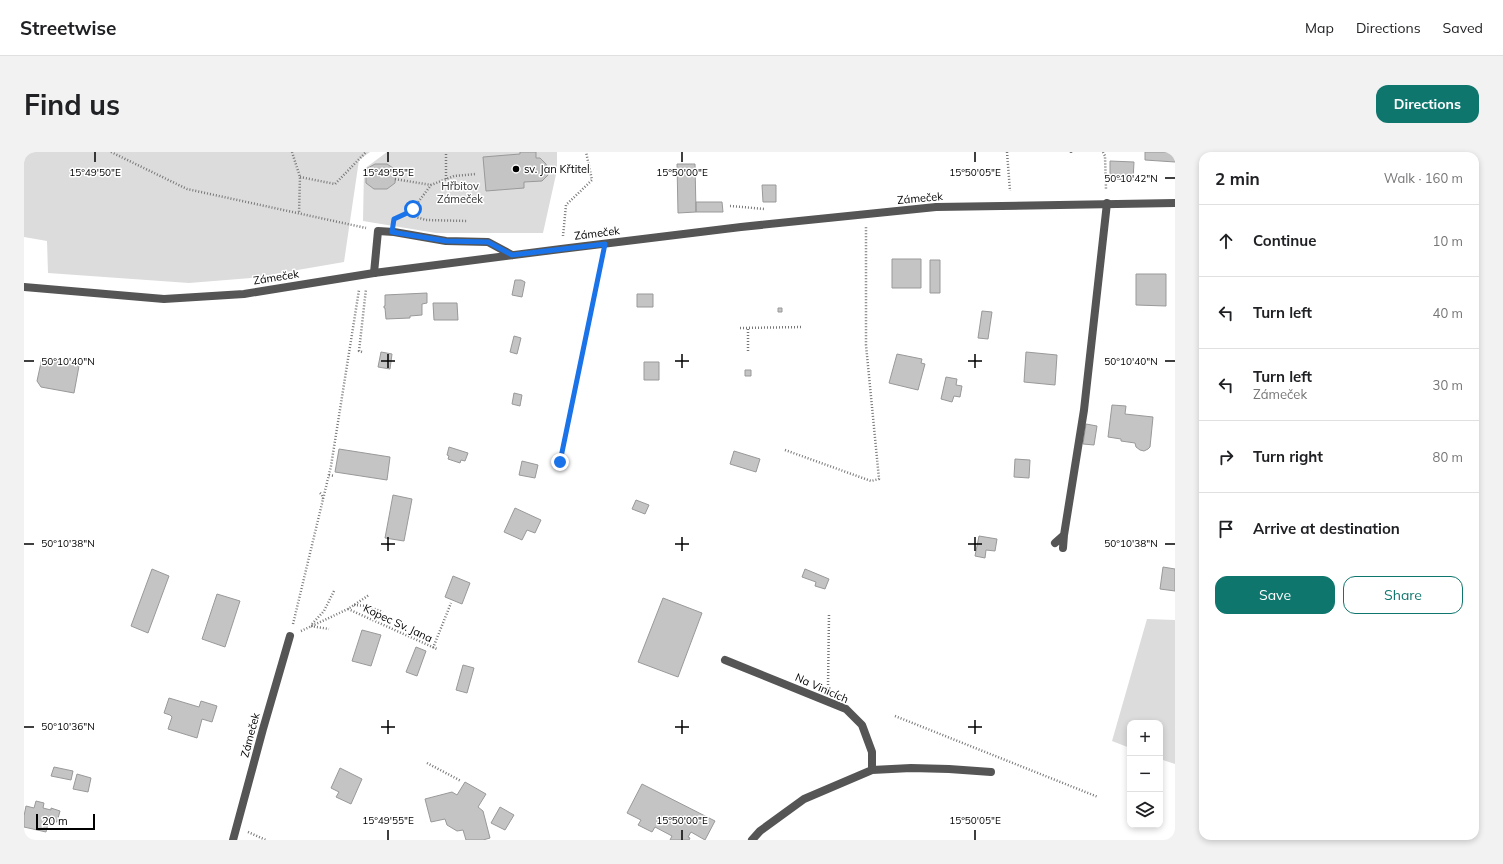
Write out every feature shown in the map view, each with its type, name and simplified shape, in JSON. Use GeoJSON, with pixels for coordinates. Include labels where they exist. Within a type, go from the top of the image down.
{"type":"FeatureCollection","features":[{"type":"Feature","properties":{"kind":"street","name":"Zámeček"},"geometry":{"type":"LineString","coordinates":[[24,287],[164,299],[244,294],[374,273],[561,248],[936,207],[1175,203]]}},
{"type":"Feature","properties":{"kind":"street"},"geometry":{"type":"LineString","coordinates":[[1063,548],[1084,410],[1107,204]]}},
{"type":"Feature","properties":{"kind":"street"},"geometry":{"type":"LineString","coordinates":[[374,273],[378,231],[446,241],[488,242],[512,255]]}},
{"type":"Feature","properties":{"kind":"street"},"geometry":{"type":"LineString","coordinates":[[1055,543],[1064,535]]}},
{"type":"Feature","properties":{"kind":"street","name":"Zámeček"},"geometry":{"type":"LineString","coordinates":[[234,840],[263,729],[290,636]]}},
{"type":"Feature","properties":{"kind":"street","name":"Na Vinicích"},"geometry":{"type":"LineString","coordinates":[[726,660],[846,709],[862,725],[872,752],[872,770]]}},
{"type":"Feature","properties":{"kind":"street"},"geometry":{"type":"LineString","coordinates":[[752,840],[760,831],[804,799],[872,770],[926,769],[991,772]]}},
{"type":"Feature","properties":{"kind":"path"},"geometry":{"type":"LineString","coordinates":[[111,152],[187,189],[378,231]]}},
{"type":"Feature","properties":{"kind":"path"},"geometry":{"type":"LineString","coordinates":[[292,152],[300,177],[299,213]]}},
{"type":"Feature","properties":{"kind":"path"},"geometry":{"type":"LineString","coordinates":[[300,177],[335,184],[366,152]]}},
{"type":"Feature","properties":{"kind":"path"},"geometry":{"type":"LineString","coordinates":[[446,152],[446,179]]}},
{"type":"Feature","properties":{"kind":"path"},"geometry":{"type":"LineString","coordinates":[[561,248],[566,205],[592,180],[586,152]]}},
{"type":"Feature","properties":{"kind":"path"},"geometry":{"type":"LineString","coordinates":[[1007,152],[1010,206]]}},
{"type":"Feature","properties":{"kind":"path"},"geometry":{"type":"LineString","coordinates":[[1103,152],[1105,156],[1107,204]]}},
{"type":"Feature","properties":{"kind":"path"},"geometry":{"type":"LineString","coordinates":[[395,179],[431,185],[454,176],[476,174]]}},
{"type":"Feature","properties":{"kind":"path"},"geometry":{"type":"LineString","coordinates":[[392,232],[394,219],[413,209],[431,185]]}},
{"type":"Feature","properties":{"kind":"path"},"geometry":{"type":"LineString","coordinates":[[405,214],[426,220],[468,221]]}},
{"type":"Feature","properties":{"kind":"path"},"geometry":{"type":"LineString","coordinates":[[786,450],[871,481],[879,479],[866,345],[865,215]]}},
{"type":"Feature","properties":{"kind":"path"},"geometry":{"type":"LineString","coordinates":[[560,462],[605,244]]}},
{"type":"Feature","properties":{"kind":"path"},"geometry":{"type":"LineString","coordinates":[[362,352],[359,351],[366,287]]}},
{"type":"Feature","properties":{"kind":"path"},"geometry":{"type":"LineString","coordinates":[[290,636],[329,475],[359,292]]}},
{"type":"Feature","properties":{"kind":"path"},"geometry":{"type":"LineString","coordinates":[[740,328],[803,327]]}},
{"type":"Feature","properties":{"kind":"path"},"geometry":{"type":"LineString","coordinates":[[748,329],[748,352]]}},
{"type":"Feature","properties":{"kind":"path"},"geometry":{"type":"LineString","coordinates":[[334,445],[339,443]]}},
{"type":"Feature","properties":{"kind":"path"},"geometry":{"type":"LineString","coordinates":[[329,475],[334,476]]}},
{"type":"Feature","properties":{"kind":"path"},"geometry":{"type":"LineString","coordinates":[[320,493],[323,499]]}},
{"type":"Feature","properties":{"kind":"path"},"geometry":{"type":"LineString","coordinates":[[310,626],[324,611],[334,591]]}},
{"type":"Feature","properties":{"kind":"path"},"geometry":{"type":"LineString","coordinates":[[348,608],[369,595]]}},
{"type":"Feature","properties":{"kind":"path"},"geometry":{"type":"LineString","coordinates":[[433,648],[451,603]]}},
{"type":"Feature","properties":{"kind":"path"},"geometry":{"type":"LineString","coordinates":[[354,605],[367,606],[383,612]]}},
{"type":"Feature","properties":{"kind":"path","name":"Kopec Sv. Jana"},"geometry":{"type":"LineString","coordinates":[[310,626],[348,608],[437,649]]}},
{"type":"Feature","properties":{"kind":"path"},"geometry":{"type":"LineString","coordinates":[[827,701],[829,614]]}},
{"type":"Feature","properties":{"kind":"path"},"geometry":{"type":"LineString","coordinates":[[310,626],[329,629]]}},
{"type":"Feature","properties":{"kind":"path"},"geometry":{"type":"LineString","coordinates":[[895,716],[1098,797]]}},
{"type":"Feature","properties":{"kind":"path"},"geometry":{"type":"LineString","coordinates":[[427,763],[461,781]]}},
{"type":"Feature","properties":{"kind":"path"},"geometry":{"type":"LineString","coordinates":[[237,826],[266,840]]}},
{"type":"Feature","properties":{"kind":"green space"},"geometry":{"type":"Polygon","coordinates":[[[24,152],[370,152],[359,160],[344,262],[251,278],[189,283],[48,273],[47,241],[24,237],[24,152]]]}},
{"type":"Feature","properties":{"kind":"green space","name":"Hřbitov Zámeček"},"geometry":{"type":"Polygon","coordinates":[[[387,152],[557,152],[557,170],[543,233],[436,233],[363,221],[364,169],[387,152]]]}},
{"type":"Feature","properties":{"kind":"green space"},"geometry":{"type":"Polygon","coordinates":[[[1147,619],[1175,620],[1175,764],[1163,760],[1163,720],[1127,720],[1127,747],[1112,741],[1147,619]]]}},
{"type":"Feature","properties":{"kind":"building","name":"sv. Jan Křtitel"},"geometry":{"type":"Polygon","coordinates":[[[520,152],[536,152],[536,158],[540,158],[546,164],[548,175],[542,181],[524,182],[524,188],[486,191],[483,157],[520,154],[520,152]]]}},
{"type":"Feature","properties":{"kind":"building"},"geometry":{"type":"Polygon","coordinates":[[[1145,152],[1175,152],[1175,162],[1145,160],[1145,152]]]}},
{"type":"Feature","properties":{"kind":"building"},"geometry":{"type":"Polygon","coordinates":[[[1110,161],[1134,162],[1133,180],[1110,179],[1110,161]]]}},
{"type":"Feature","properties":{"kind":"building"},"geometry":{"type":"Polygon","coordinates":[[[375,164],[387,164],[396,170],[395,183],[387,189],[374,189],[366,183],[366,169],[375,164]]]}},
{"type":"Feature","properties":{"kind":"building"},"geometry":{"type":"Polygon","coordinates":[[[677,164],[695,164],[696,212],[678,213],[677,164]]]}},
{"type":"Feature","properties":{"kind":"building"},"geometry":{"type":"Polygon","coordinates":[[[762,185],[776,185],[776,202],[763,202],[762,185]]]}},
{"type":"Feature","properties":{"kind":"building"},"geometry":{"type":"Polygon","coordinates":[[[696,202],[722,202],[723,212],[696,212],[696,202]]]}},
{"type":"Feature","properties":{"kind":"building"},"geometry":{"type":"Polygon","coordinates":[[[892,259],[921,259],[921,288],[892,288],[892,259]]]}},
{"type":"Feature","properties":{"kind":"building"},"geometry":{"type":"Polygon","coordinates":[[[930,260],[940,260],[940,293],[930,293],[930,260]]]}},
{"type":"Feature","properties":{"kind":"building"},"geometry":{"type":"Polygon","coordinates":[[[1136,274],[1166,274],[1166,306],[1136,305],[1136,274]]]}},
{"type":"Feature","properties":{"kind":"building"},"geometry":{"type":"Polygon","coordinates":[[[515,280],[525,282],[522,297],[512,295],[515,280]]]}},
{"type":"Feature","properties":{"kind":"building"},"geometry":{"type":"Polygon","coordinates":[[[427,293],[427,303],[422,304],[422,315],[410,316],[410,318],[386,319],[384,308],[385,295],[427,293]]]}},
{"type":"Feature","properties":{"kind":"building"},"geometry":{"type":"Polygon","coordinates":[[[637,294],[653,294],[653,307],[637,307],[637,294]]]}},
{"type":"Feature","properties":{"kind":"building"},"geometry":{"type":"Polygon","coordinates":[[[433,303],[457,303],[458,320],[434,320],[433,303]]]}},
{"type":"Feature","properties":{"kind":"building"},"geometry":{"type":"Polygon","coordinates":[[[778,308],[782,308],[782,312],[778,312],[778,308]]]}},
{"type":"Feature","properties":{"kind":"building"},"geometry":{"type":"Polygon","coordinates":[[[982,311],[992,312],[988,339],[978,338],[982,311]]]}},
{"type":"Feature","properties":{"kind":"building"},"geometry":{"type":"Polygon","coordinates":[[[514,336],[521,338],[517,354],[510,352],[514,336]]]}},
{"type":"Feature","properties":{"kind":"building"},"geometry":{"type":"Polygon","coordinates":[[[381,352],[392,354],[390,369],[378,367],[381,352]]]}},
{"type":"Feature","properties":{"kind":"building"},"geometry":{"type":"Polygon","coordinates":[[[1026,352],[1057,355],[1055,385],[1024,382],[1026,352]]]}},
{"type":"Feature","properties":{"kind":"building"},"geometry":{"type":"Polygon","coordinates":[[[897,354],[922,359],[921,363],[925,364],[918,390],[889,383],[897,354]]]}},
{"type":"Feature","properties":{"kind":"building"},"geometry":{"type":"Polygon","coordinates":[[[42,358],[79,366],[74,393],[41,387],[37,381],[42,358]]]}},
{"type":"Feature","properties":{"kind":"building"},"geometry":{"type":"Polygon","coordinates":[[[644,362],[659,362],[659,380],[644,380],[644,362]]]}},
{"type":"Feature","properties":{"kind":"building"},"geometry":{"type":"Polygon","coordinates":[[[745,370],[751,370],[751,376],[745,376],[745,370]]]}},
{"type":"Feature","properties":{"kind":"building"},"geometry":{"type":"Polygon","coordinates":[[[946,377],[957,379],[956,385],[962,386],[960,397],[954,396],[952,402],[941,399],[946,377]]]}},
{"type":"Feature","properties":{"kind":"building"},"geometry":{"type":"Polygon","coordinates":[[[514,393],[522,395],[520,406],[512,404],[514,393]]]}},
{"type":"Feature","properties":{"kind":"building"},"geometry":{"type":"Polygon","coordinates":[[[1112,405],[1126,406],[1125,414],[1153,417],[1150,447],[1148,449],[1144,451],[1140,450],[1136,447],[1135,443],[1108,437],[1112,405]]]}},
{"type":"Feature","properties":{"kind":"building"},"geometry":{"type":"Polygon","coordinates":[[[1086,424],[1097,426],[1094,445],[1083,444],[1086,424]]]}},
{"type":"Feature","properties":{"kind":"building"},"geometry":{"type":"Polygon","coordinates":[[[449,447],[468,453],[465,461],[461,460],[460,463],[448,459],[449,456],[447,455],[449,447]]]}},
{"type":"Feature","properties":{"kind":"building"},"geometry":{"type":"Polygon","coordinates":[[[339,449],[390,457],[387,480],[335,472],[339,449]]]}},
{"type":"Feature","properties":{"kind":"building"},"geometry":{"type":"Polygon","coordinates":[[[734,451],[760,459],[756,472],[730,464],[734,451]]]}},
{"type":"Feature","properties":{"kind":"building"},"geometry":{"type":"Polygon","coordinates":[[[1015,459],[1030,460],[1029,478],[1014,477],[1015,459]]]}},
{"type":"Feature","properties":{"kind":"building"},"geometry":{"type":"Polygon","coordinates":[[[522,461],[538,465],[535,478],[519,475],[522,461]]]}},
{"type":"Feature","properties":{"kind":"building"},"geometry":{"type":"Polygon","coordinates":[[[393,495],[412,499],[404,541],[385,538],[393,495]]]}},
{"type":"Feature","properties":{"kind":"building"},"geometry":{"type":"Polygon","coordinates":[[[636,500],[649,505],[645,514],[632,509],[636,500]]]}},
{"type":"Feature","properties":{"kind":"building"},"geometry":{"type":"Polygon","coordinates":[[[515,508],[541,520],[535,533],[527,530],[522,540],[504,532],[515,508]]]}},
{"type":"Feature","properties":{"kind":"building"},"geometry":{"type":"Polygon","coordinates":[[[979,536],[997,539],[995,551],[986,550],[985,558],[975,556],[979,536]]]}},
{"type":"Feature","properties":{"kind":"building"},"geometry":{"type":"Polygon","coordinates":[[[1163,567],[1175,569],[1175,591],[1160,589],[1163,567]]]}},
{"type":"Feature","properties":{"kind":"building"},"geometry":{"type":"Polygon","coordinates":[[[152,569],[169,576],[148,633],[131,626],[152,569]]]}},
{"type":"Feature","properties":{"kind":"building"},"geometry":{"type":"Polygon","coordinates":[[[805,569],[829,579],[825,589],[815,586],[816,582],[802,577],[805,569]]]}},
{"type":"Feature","properties":{"kind":"building"},"geometry":{"type":"Polygon","coordinates":[[[453,576],[470,583],[462,604],[445,597],[453,576]]]}},
{"type":"Feature","properties":{"kind":"building"},"geometry":{"type":"Polygon","coordinates":[[[217,594],[240,601],[225,647],[202,639],[217,594]]]}},
{"type":"Feature","properties":{"kind":"building"},"geometry":{"type":"Polygon","coordinates":[[[663,598],[702,613],[678,677],[638,662],[663,598]]]}},
{"type":"Feature","properties":{"kind":"building"},"geometry":{"type":"Polygon","coordinates":[[[362,630],[381,635],[371,666],[352,661],[362,630]]]}},
{"type":"Feature","properties":{"kind":"building"},"geometry":{"type":"Polygon","coordinates":[[[416,647],[426,651],[417,676],[406,672],[416,647]]]}},
{"type":"Feature","properties":{"kind":"building"},"geometry":{"type":"Polygon","coordinates":[[[463,665],[474,668],[467,693],[456,690],[463,665]]]}},
{"type":"Feature","properties":{"kind":"building"},"geometry":{"type":"Polygon","coordinates":[[[169,698],[199,707],[201,701],[217,706],[212,722],[202,719],[197,738],[168,729],[172,717],[164,713],[169,698]]]}},
{"type":"Feature","properties":{"kind":"building"},"geometry":{"type":"Polygon","coordinates":[[[54,767],[73,771],[71,780],[51,776],[54,767]]]}},
{"type":"Feature","properties":{"kind":"building"},"geometry":{"type":"Polygon","coordinates":[[[340,768],[362,779],[351,804],[336,797],[339,792],[331,788],[340,768]]]}},
{"type":"Feature","properties":{"kind":"building"},"geometry":{"type":"Polygon","coordinates":[[[77,774],[91,778],[88,792],[73,789],[77,774]]]}},
{"type":"Feature","properties":{"kind":"building"},"geometry":{"type":"Polygon","coordinates":[[[465,782],[486,794],[478,807],[483,811],[490,838],[483,840],[466,840],[463,830],[457,831],[447,825],[445,819],[431,822],[425,799],[452,792],[457,795],[465,782]]]}},
{"type":"Feature","properties":{"kind":"building"},"geometry":{"type":"Polygon","coordinates":[[[642,784],[715,821],[705,840],[691,832],[688,837],[690,838],[689,840],[670,840],[672,836],[655,827],[652,832],[638,825],[641,820],[627,813],[642,784]]]}},
{"type":"Feature","properties":{"kind":"building"},"geometry":{"type":"Polygon","coordinates":[[[36,801],[44,803],[43,808],[51,810],[51,808],[60,811],[57,822],[49,820],[46,832],[24,827],[26,806],[34,808],[36,801]]]}},
{"type":"Feature","properties":{"kind":"building"},"geometry":{"type":"Polygon","coordinates":[[[500,807],[514,815],[505,830],[491,823],[500,807]]]}},
{"type":"Feature","properties":{"kind":"place","name":"sv. Jan Křtitel"},"geometry":{"type":"Point","coordinates":[516,169]}},
{"type":"Feature","properties":{"kind":"route"},"geometry":{"type":"LineString","coordinates":[[413,209],[394,219],[392,232],[446,241],[488,242],[512,255],[605,244],[560,462]]}}]}
